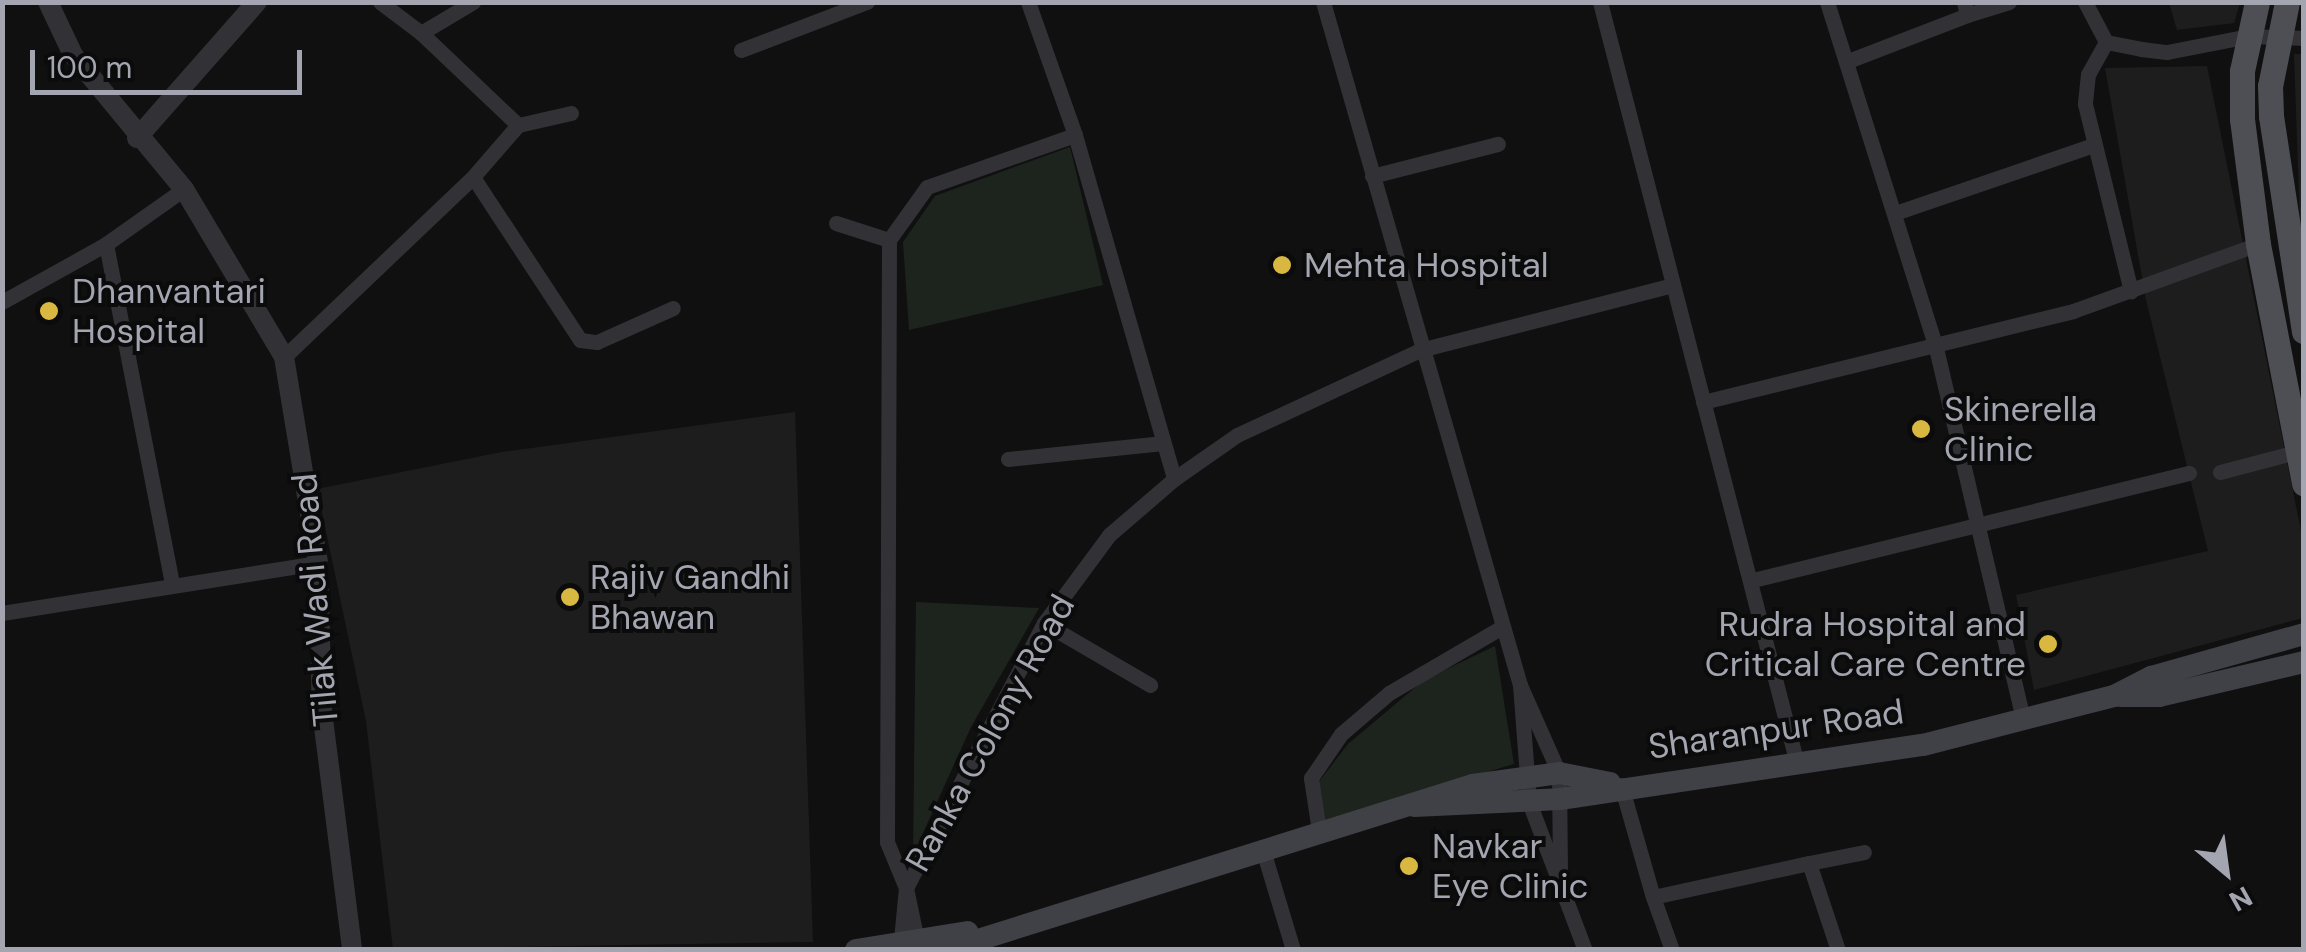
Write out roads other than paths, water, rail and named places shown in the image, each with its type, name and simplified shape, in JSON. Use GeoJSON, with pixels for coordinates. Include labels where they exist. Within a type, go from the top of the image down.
{"type":"FeatureCollection","features":[{"type":"Feature","properties":{"kind":"main road"},"geometry":{"type":"LineString","coordinates":[[2257,2],[2241,94],[2258,244],[2304,484]]}},
{"type":"Feature","properties":{"kind":"main road"},"geometry":{"type":"LineString","coordinates":[[2287,2],[2291,38],[2271,116],[2304,331]]}},
{"type":"Feature","properties":{"kind":"main road","name":"Sharanpur Road"},"geometry":{"type":"LineString","coordinates":[[1414,806],[1560,799],[1621,785],[1923,744],[2114,696],[2151,677],[2304,634]]}},
{"type":"Feature","properties":{"kind":"main road","name":"Sharanpur Road"},"geometry":{"type":"LineString","coordinates":[[2114,696],[2158,696],[2304,662]]}},
{"type":"Feature","properties":{"kind":"main road","name":"Sharanpur Road"},"geometry":{"type":"LineString","coordinates":[[946,950],[981,934],[1474,785],[1559,773],[1621,785]]}},
{"type":"Feature","properties":{"kind":"main road","name":"Sharanpur Road"},"geometry":{"type":"LineString","coordinates":[[856,950],[981,934]]}},
{"type":"Feature","properties":{"kind":"street","name":"Tilak Wadi Road"},"geometry":{"type":"LineString","coordinates":[[48,2],[73,55],[137,138],[184,190],[284,356],[318,563],[322,711],[352,912]]}},
{"type":"Feature","properties":{"kind":"street"},"geometry":{"type":"LineString","coordinates":[[380,2],[422,33],[518,125]]}},
{"type":"Feature","properties":{"kind":"street"},"geometry":{"type":"LineString","coordinates":[[422,33],[472,2]]}},
{"type":"Feature","properties":{"kind":"street"},"geometry":{"type":"LineString","coordinates":[[741,50],[867,2]]}},
{"type":"Feature","properties":{"kind":"street"},"geometry":{"type":"LineString","coordinates":[[1028,2],[1075,135],[1174,479]]}},
{"type":"Feature","properties":{"kind":"street"},"geometry":{"type":"LineString","coordinates":[[1323,2],[1502,627],[1520,685],[1559,773],[1560,870]]}},
{"type":"Feature","properties":{"kind":"street"},"geometry":{"type":"LineString","coordinates":[[1600,2],[1670,286],[1753,580],[1797,764]]}},
{"type":"Feature","properties":{"kind":"street"},"geometry":{"type":"LineString","coordinates":[[1827,2],[1898,212],[1936,348],[1974,528],[2023,719]]}},
{"type":"Feature","properties":{"kind":"street"},"geometry":{"type":"LineString","coordinates":[[1848,61],[1966,9],[2008,2]]}},
{"type":"Feature","properties":{"kind":"street"},"geometry":{"type":"LineString","coordinates":[[2085,2],[2106,42]]}},
{"type":"Feature","properties":{"kind":"street"},"geometry":{"type":"LineString","coordinates":[[137,138],[246,7]]}},
{"type":"Feature","properties":{"kind":"street"},"geometry":{"type":"LineString","coordinates":[[2106,42],[2167,52],[2249,36],[2291,38]]}},
{"type":"Feature","properties":{"kind":"street"},"geometry":{"type":"LineString","coordinates":[[2106,42],[2088,74],[2084,104],[2131,291]]}},
{"type":"Feature","properties":{"kind":"street"},"geometry":{"type":"LineString","coordinates":[[284,356],[473,177],[518,125],[571,113]]}},
{"type":"Feature","properties":{"kind":"street"},"geometry":{"type":"LineString","coordinates":[[906,888],[891,862],[885,796],[889,240],[927,187],[1075,135]]}},
{"type":"Feature","properties":{"kind":"street"},"geometry":{"type":"LineString","coordinates":[[1372,176],[1498,144]]}},
{"type":"Feature","properties":{"kind":"street"},"geometry":{"type":"LineString","coordinates":[[1898,212],[2094,145]]}},
{"type":"Feature","properties":{"kind":"street"},"geometry":{"type":"LineString","coordinates":[[473,177],[580,340],[598,342],[673,308]]}},
{"type":"Feature","properties":{"kind":"street"},"geometry":{"type":"LineString","coordinates":[[2,302],[106,244],[184,190]]}},
{"type":"Feature","properties":{"kind":"street"},"geometry":{"type":"LineString","coordinates":[[836,222],[889,240]]}},
{"type":"Feature","properties":{"kind":"street"},"geometry":{"type":"LineString","coordinates":[[106,244],[172,582]]}},
{"type":"Feature","properties":{"kind":"street"},"geometry":{"type":"LineString","coordinates":[[1702,402],[1936,348],[2131,291],[2258,244]]}},
{"type":"Feature","properties":{"kind":"street","name":"Ranka Colony Road"},"geometry":{"type":"LineString","coordinates":[[909,945],[906,888],[1044,623],[1110,534],[1174,479],[1253,427],[1420,350],[1670,286]]}},
{"type":"Feature","properties":{"kind":"street"},"geometry":{"type":"LineString","coordinates":[[1008,459],[1163,443]]}},
{"type":"Feature","properties":{"kind":"street"},"geometry":{"type":"LineString","coordinates":[[2220,472],[2296,452]]}},
{"type":"Feature","properties":{"kind":"street"},"geometry":{"type":"LineString","coordinates":[[1753,580],[2189,472]]}},
{"type":"Feature","properties":{"kind":"street"},"geometry":{"type":"LineString","coordinates":[[2,613],[172,582],[318,563]]}},
{"type":"Feature","properties":{"kind":"street"},"geometry":{"type":"LineString","coordinates":[[1044,623],[1150,685]]}},
{"type":"Feature","properties":{"kind":"street"},"geometry":{"type":"LineString","coordinates":[[1319,831],[1311,778],[1341,734],[1389,692],[1502,627]]}},
{"type":"Feature","properties":{"kind":"street"},"geometry":{"type":"LineString","coordinates":[[1520,685],[1528,802],[1560,870],[1586,950]]}},
{"type":"Feature","properties":{"kind":"street"},"geometry":{"type":"LineString","coordinates":[[1621,785],[1672,950]]}},
{"type":"Feature","properties":{"kind":"street"},"geometry":{"type":"LineString","coordinates":[[1262,847],[1294,950]]}},
{"type":"Feature","properties":{"kind":"street"},"geometry":{"type":"LineString","coordinates":[[1653,897],[1864,852]]}},
{"type":"Feature","properties":{"kind":"street"},"geometry":{"type":"LineString","coordinates":[[1808,862],[1838,950]]}},
{"type":"Feature","properties":{"kind":"street"},"geometry":{"type":"LineString","coordinates":[[352,912],[352,950]]}},
{"type":"Feature","properties":{"kind":"street"},"geometry":{"type":"LineString","coordinates":[[352,912],[365,950]]}},
{"type":"Feature","properties":{"kind":"place","name":"Mehta Hospital"},"geometry":{"type":"Point","coordinates":[1282,265]}},
{"type":"Feature","properties":{"kind":"place","name":"Dhanvantari Hospital"},"geometry":{"type":"Point","coordinates":[49,311]}},
{"type":"Feature","properties":{"kind":"place","name":"Skinerella Clinic"},"geometry":{"type":"Point","coordinates":[1921,429]}},
{"type":"Feature","properties":{"kind":"place","name":"Rajiv Gandhi Bhawan"},"geometry":{"type":"Point","coordinates":[570,597]}},
{"type":"Feature","properties":{"kind":"place","name":"Rudra Hospital and Critical Care Centre"},"geometry":{"type":"Point","coordinates":[2048,644]}},
{"type":"Feature","properties":{"kind":"place","name":"Navkar Eye Clinic"},"geometry":{"type":"Point","coordinates":[1409,866]}}]}
